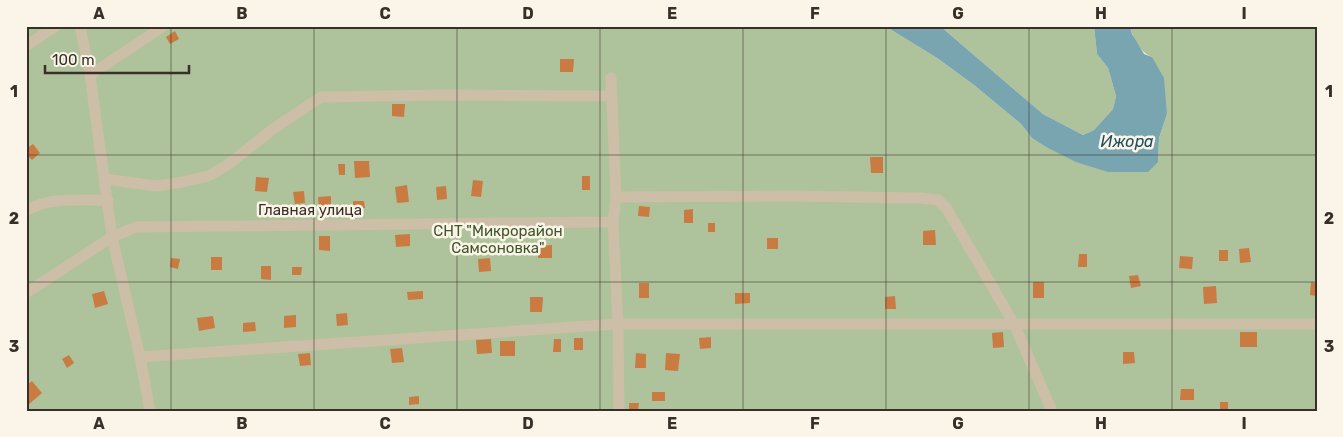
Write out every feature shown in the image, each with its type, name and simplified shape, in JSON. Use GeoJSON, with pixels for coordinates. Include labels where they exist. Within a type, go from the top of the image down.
{"type":"FeatureCollection","features":[{"type":"Feature","properties":{"kind":"street"},"geometry":{"type":"LineString","coordinates":[[26,46],[56,26]]}},
{"type":"Feature","properties":{"kind":"street"},"geometry":{"type":"LineString","coordinates":[[80,26],[90,75],[112,237],[140,357],[150,411]]}},
{"type":"Feature","properties":{"kind":"street"},"geometry":{"type":"LineString","coordinates":[[90,75],[164,26]]}},
{"type":"Feature","properties":{"kind":"street"},"geometry":{"type":"LineString","coordinates":[[611,78],[616,197],[613,222],[618,324],[619,411]]}},
{"type":"Feature","properties":{"kind":"street"},"geometry":{"type":"LineString","coordinates":[[105,179],[156,186],[208,176],[226,166],[273,129],[321,97],[446,95],[612,96]]}},
{"type":"Feature","properties":{"kind":"street"},"geometry":{"type":"LineString","coordinates":[[616,197],[788,196],[920,198],[938,200],[947,209],[1014,324],[1052,411]]}},
{"type":"Feature","properties":{"kind":"street"},"geometry":{"type":"LineString","coordinates":[[26,211],[42,203],[55,201],[108,200]]}},
{"type":"Feature","properties":{"kind":"street","name":"Главная улица"},"geometry":{"type":"LineString","coordinates":[[26,293],[112,237],[136,227],[613,222]]}},
{"type":"Feature","properties":{"kind":"street"},"geometry":{"type":"LineString","coordinates":[[140,357],[618,324],[1317,324]]}},
{"type":"Feature","properties":{"kind":"green space","name":"СНТ \"Микрорайон Самсоновка\""},"geometry":{"type":"Polygon","coordinates":[[[26,26],[885,26],[937,58],[974,85],[1021,124],[1032,138],[1158,162],[1159,138],[1167,114],[1152,57],[1144,52],[1138,44],[1130,26],[1317,26],[1317,411],[26,411],[26,26]]]}},
{"type":"Feature","properties":{"kind":"green space"},"geometry":{"type":"Polygon","coordinates":[[[940,26],[1094,26],[1097,54],[1108,68],[1116,96],[1113,109],[1094,130],[1083,135],[1043,114],[940,26]]]}},
{"type":"Feature","properties":{"kind":"water","name":"Ижора"},"geometry":{"type":"Polygon","coordinates":[[[885,26],[940,26],[1043,114],[1083,135],[1094,130],[1113,109],[1116,96],[1108,68],[1097,54],[1094,26],[1130,26],[1132,34],[1144,54],[1152,57],[1164,78],[1167,114],[1159,138],[1158,162],[1148,172],[1108,172],[1076,162],[1032,138],[1021,124],[974,85],[937,58],[885,26]]]}},
{"type":"Feature","properties":{"kind":"building"},"geometry":{"type":"Polygon","coordinates":[[[175,31],[179,39],[170,44],[166,37],[175,31]]]}},
{"type":"Feature","properties":{"kind":"building"},"geometry":{"type":"Polygon","coordinates":[[[560,59],[574,59],[573,72],[560,72],[560,59]]]}},
{"type":"Feature","properties":{"kind":"building"},"geometry":{"type":"Polygon","coordinates":[[[392,104],[405,104],[404,117],[392,116],[392,104]]]}},
{"type":"Feature","properties":{"kind":"building"},"geometry":{"type":"Polygon","coordinates":[[[33,144],[40,153],[32,160],[26,154],[26,149],[33,144]]]}},
{"type":"Feature","properties":{"kind":"building"},"geometry":{"type":"Polygon","coordinates":[[[870,157],[883,157],[883,173],[871,173],[870,157]]]}},
{"type":"Feature","properties":{"kind":"building"},"geometry":{"type":"Polygon","coordinates":[[[354,161],[369,161],[370,177],[355,178],[354,161]]]}},
{"type":"Feature","properties":{"kind":"building"},"geometry":{"type":"Polygon","coordinates":[[[338,164],[345,164],[345,175],[339,175],[338,164]]]}},
{"type":"Feature","properties":{"kind":"building"},"geometry":{"type":"Polygon","coordinates":[[[582,176],[590,176],[590,190],[582,190],[582,176]]]}},
{"type":"Feature","properties":{"kind":"building"},"geometry":{"type":"Polygon","coordinates":[[[256,177],[269,178],[267,192],[255,191],[256,177]]]}},
{"type":"Feature","properties":{"kind":"building"},"geometry":{"type":"Polygon","coordinates":[[[473,180],[483,181],[481,197],[471,196],[473,180]]]}},
{"type":"Feature","properties":{"kind":"building"},"geometry":{"type":"Polygon","coordinates":[[[407,185],[409,202],[397,203],[395,187],[407,185]]]}},
{"type":"Feature","properties":{"kind":"building"},"geometry":{"type":"Polygon","coordinates":[[[446,186],[447,199],[437,200],[436,187],[446,186]]]}},
{"type":"Feature","properties":{"kind":"building"},"geometry":{"type":"Polygon","coordinates":[[[304,191],[305,203],[295,204],[293,192],[304,191]]]}},
{"type":"Feature","properties":{"kind":"building"},"geometry":{"type":"Polygon","coordinates":[[[331,196],[331,209],[319,210],[318,197],[331,196]]]}},
{"type":"Feature","properties":{"kind":"building"},"geometry":{"type":"Polygon","coordinates":[[[353,201],[364,201],[365,208],[353,208],[353,201]]]}},
{"type":"Feature","properties":{"kind":"building"},"geometry":{"type":"Polygon","coordinates":[[[639,206],[650,207],[649,217],[638,216],[639,206]]]}},
{"type":"Feature","properties":{"kind":"building"},"geometry":{"type":"Polygon","coordinates":[[[693,209],[693,223],[684,223],[684,210],[693,209]]]}},
{"type":"Feature","properties":{"kind":"building"},"geometry":{"type":"Polygon","coordinates":[[[708,223],[715,223],[715,232],[708,232],[708,223]]]}},
{"type":"Feature","properties":{"kind":"building"},"geometry":{"type":"Polygon","coordinates":[[[935,230],[936,245],[923,245],[923,231],[935,230]]]}},
{"type":"Feature","properties":{"kind":"building"},"geometry":{"type":"Polygon","coordinates":[[[410,234],[410,246],[396,247],[395,235],[410,234]]]}},
{"type":"Feature","properties":{"kind":"building"},"geometry":{"type":"Polygon","coordinates":[[[319,236],[330,236],[330,251],[319,250],[319,236]]]}},
{"type":"Feature","properties":{"kind":"building"},"geometry":{"type":"Polygon","coordinates":[[[767,238],[778,238],[778,249],[767,249],[767,238]]]}},
{"type":"Feature","properties":{"kind":"building"},"geometry":{"type":"Polygon","coordinates":[[[552,245],[552,258],[538,258],[538,246],[552,245]]]}},
{"type":"Feature","properties":{"kind":"building"},"geometry":{"type":"Polygon","coordinates":[[[1249,248],[1251,262],[1240,263],[1239,249],[1249,248]]]}},
{"type":"Feature","properties":{"kind":"building"},"geometry":{"type":"Polygon","coordinates":[[[1219,250],[1228,250],[1228,261],[1219,261],[1219,250]]]}},
{"type":"Feature","properties":{"kind":"building"},"geometry":{"type":"Polygon","coordinates":[[[1079,254],[1087,254],[1087,267],[1078,267],[1079,254]]]}},
{"type":"Feature","properties":{"kind":"building"},"geometry":{"type":"Polygon","coordinates":[[[1180,256],[1193,257],[1192,269],[1179,268],[1180,256]]]}},
{"type":"Feature","properties":{"kind":"building"},"geometry":{"type":"Polygon","coordinates":[[[211,257],[222,257],[222,270],[211,270],[211,257]]]}},
{"type":"Feature","properties":{"kind":"building"},"geometry":{"type":"Polygon","coordinates":[[[171,258],[180,259],[178,269],[170,267],[171,258]]]}},
{"type":"Feature","properties":{"kind":"building"},"geometry":{"type":"Polygon","coordinates":[[[490,258],[491,271],[479,272],[478,259],[490,258]]]}},
{"type":"Feature","properties":{"kind":"building"},"geometry":{"type":"Polygon","coordinates":[[[261,266],[271,266],[271,280],[261,279],[261,266]]]}},
{"type":"Feature","properties":{"kind":"building"},"geometry":{"type":"Polygon","coordinates":[[[292,267],[302,267],[301,275],[292,275],[292,267]]]}},
{"type":"Feature","properties":{"kind":"building"},"geometry":{"type":"Polygon","coordinates":[[[1138,275],[1141,286],[1131,288],[1129,276],[1138,275]]]}},
{"type":"Feature","properties":{"kind":"building"},"geometry":{"type":"Polygon","coordinates":[[[1033,282],[1044,282],[1044,298],[1033,298],[1033,282]]]}},
{"type":"Feature","properties":{"kind":"building"},"geometry":{"type":"Polygon","coordinates":[[[1311,282],[1317,283],[1317,296],[1310,295],[1311,282]]]}},
{"type":"Feature","properties":{"kind":"building"},"geometry":{"type":"Polygon","coordinates":[[[639,283],[649,283],[649,298],[639,298],[639,283]]]}},
{"type":"Feature","properties":{"kind":"building"},"geometry":{"type":"Polygon","coordinates":[[[1216,286],[1217,303],[1204,304],[1203,287],[1216,286]]]}},
{"type":"Feature","properties":{"kind":"building"},"geometry":{"type":"Polygon","coordinates":[[[104,291],[108,304],[95,308],[92,294],[104,291]]]}},
{"type":"Feature","properties":{"kind":"building"},"geometry":{"type":"Polygon","coordinates":[[[423,291],[423,299],[408,300],[407,292],[423,291]]]}},
{"type":"Feature","properties":{"kind":"building"},"geometry":{"type":"Polygon","coordinates":[[[735,293],[750,293],[750,303],[735,304],[735,293]]]}},
{"type":"Feature","properties":{"kind":"building"},"geometry":{"type":"Polygon","coordinates":[[[895,296],[896,309],[885,309],[885,297],[895,296]]]}},
{"type":"Feature","properties":{"kind":"building"},"geometry":{"type":"Polygon","coordinates":[[[530,297],[543,297],[542,312],[530,312],[530,297]]]}},
{"type":"Feature","properties":{"kind":"building"},"geometry":{"type":"Polygon","coordinates":[[[347,313],[348,325],[337,326],[336,314],[347,313]]]}},
{"type":"Feature","properties":{"kind":"building"},"geometry":{"type":"Polygon","coordinates":[[[296,315],[296,327],[284,328],[284,316],[296,315]]]}},
{"type":"Feature","properties":{"kind":"building"},"geometry":{"type":"Polygon","coordinates":[[[213,316],[215,328],[199,331],[197,318],[213,316]]]}},
{"type":"Feature","properties":{"kind":"building"},"geometry":{"type":"Polygon","coordinates":[[[255,322],[256,331],[243,332],[243,323],[255,322]]]}},
{"type":"Feature","properties":{"kind":"building"},"geometry":{"type":"Polygon","coordinates":[[[1003,332],[1004,347],[993,348],[992,333],[1003,332]]]}},
{"type":"Feature","properties":{"kind":"building"},"geometry":{"type":"Polygon","coordinates":[[[1240,332],[1257,332],[1257,347],[1240,347],[1240,332]]]}},
{"type":"Feature","properties":{"kind":"building"},"geometry":{"type":"Polygon","coordinates":[[[711,337],[711,348],[700,349],[699,338],[711,337]]]}},
{"type":"Feature","properties":{"kind":"building"},"geometry":{"type":"Polygon","coordinates":[[[574,338],[583,338],[583,350],[574,350],[574,338]]]}},
{"type":"Feature","properties":{"kind":"building"},"geometry":{"type":"Polygon","coordinates":[[[491,339],[492,353],[477,354],[476,340],[491,339]]]}},
{"type":"Feature","properties":{"kind":"building"},"geometry":{"type":"Polygon","coordinates":[[[554,339],[561,339],[561,352],[553,352],[554,339]]]}},
{"type":"Feature","properties":{"kind":"building"},"geometry":{"type":"Polygon","coordinates":[[[500,341],[515,341],[515,356],[500,356],[500,341]]]}},
{"type":"Feature","properties":{"kind":"building"},"geometry":{"type":"Polygon","coordinates":[[[402,348],[404,362],[392,363],[390,349],[402,348]]]}},
{"type":"Feature","properties":{"kind":"building"},"geometry":{"type":"Polygon","coordinates":[[[1123,352],[1134,352],[1135,363],[1123,364],[1123,352]]]}},
{"type":"Feature","properties":{"kind":"building"},"geometry":{"type":"Polygon","coordinates":[[[310,353],[311,365],[300,366],[298,354],[310,353]]]}},
{"type":"Feature","properties":{"kind":"building"},"geometry":{"type":"Polygon","coordinates":[[[636,353],[646,354],[646,368],[635,368],[636,353]]]}},
{"type":"Feature","properties":{"kind":"building"},"geometry":{"type":"Polygon","coordinates":[[[666,353],[680,354],[678,371],[665,370],[666,353]]]}},
{"type":"Feature","properties":{"kind":"building"},"geometry":{"type":"Polygon","coordinates":[[[69,355],[74,363],[67,368],[62,359],[69,355]]]}},
{"type":"Feature","properties":{"kind":"building"},"geometry":{"type":"Polygon","coordinates":[[[32,381],[42,393],[27,406],[26,386],[32,381]]]}},
{"type":"Feature","properties":{"kind":"building"},"geometry":{"type":"Polygon","coordinates":[[[1181,389],[1194,389],[1194,400],[1180,400],[1181,389]]]}},
{"type":"Feature","properties":{"kind":"building"},"geometry":{"type":"Polygon","coordinates":[[[652,392],[665,392],[665,401],[652,401],[652,392]]]}},
{"type":"Feature","properties":{"kind":"building"},"geometry":{"type":"Polygon","coordinates":[[[419,396],[419,404],[409,405],[409,397],[419,396]]]}},
{"type":"Feature","properties":{"kind":"building"},"geometry":{"type":"Polygon","coordinates":[[[1220,402],[1228,402],[1228,411],[1220,411],[1220,402]]]}},
{"type":"Feature","properties":{"kind":"building"},"geometry":{"type":"Polygon","coordinates":[[[629,403],[639,403],[638,410],[629,410],[629,403]]]}}]}
